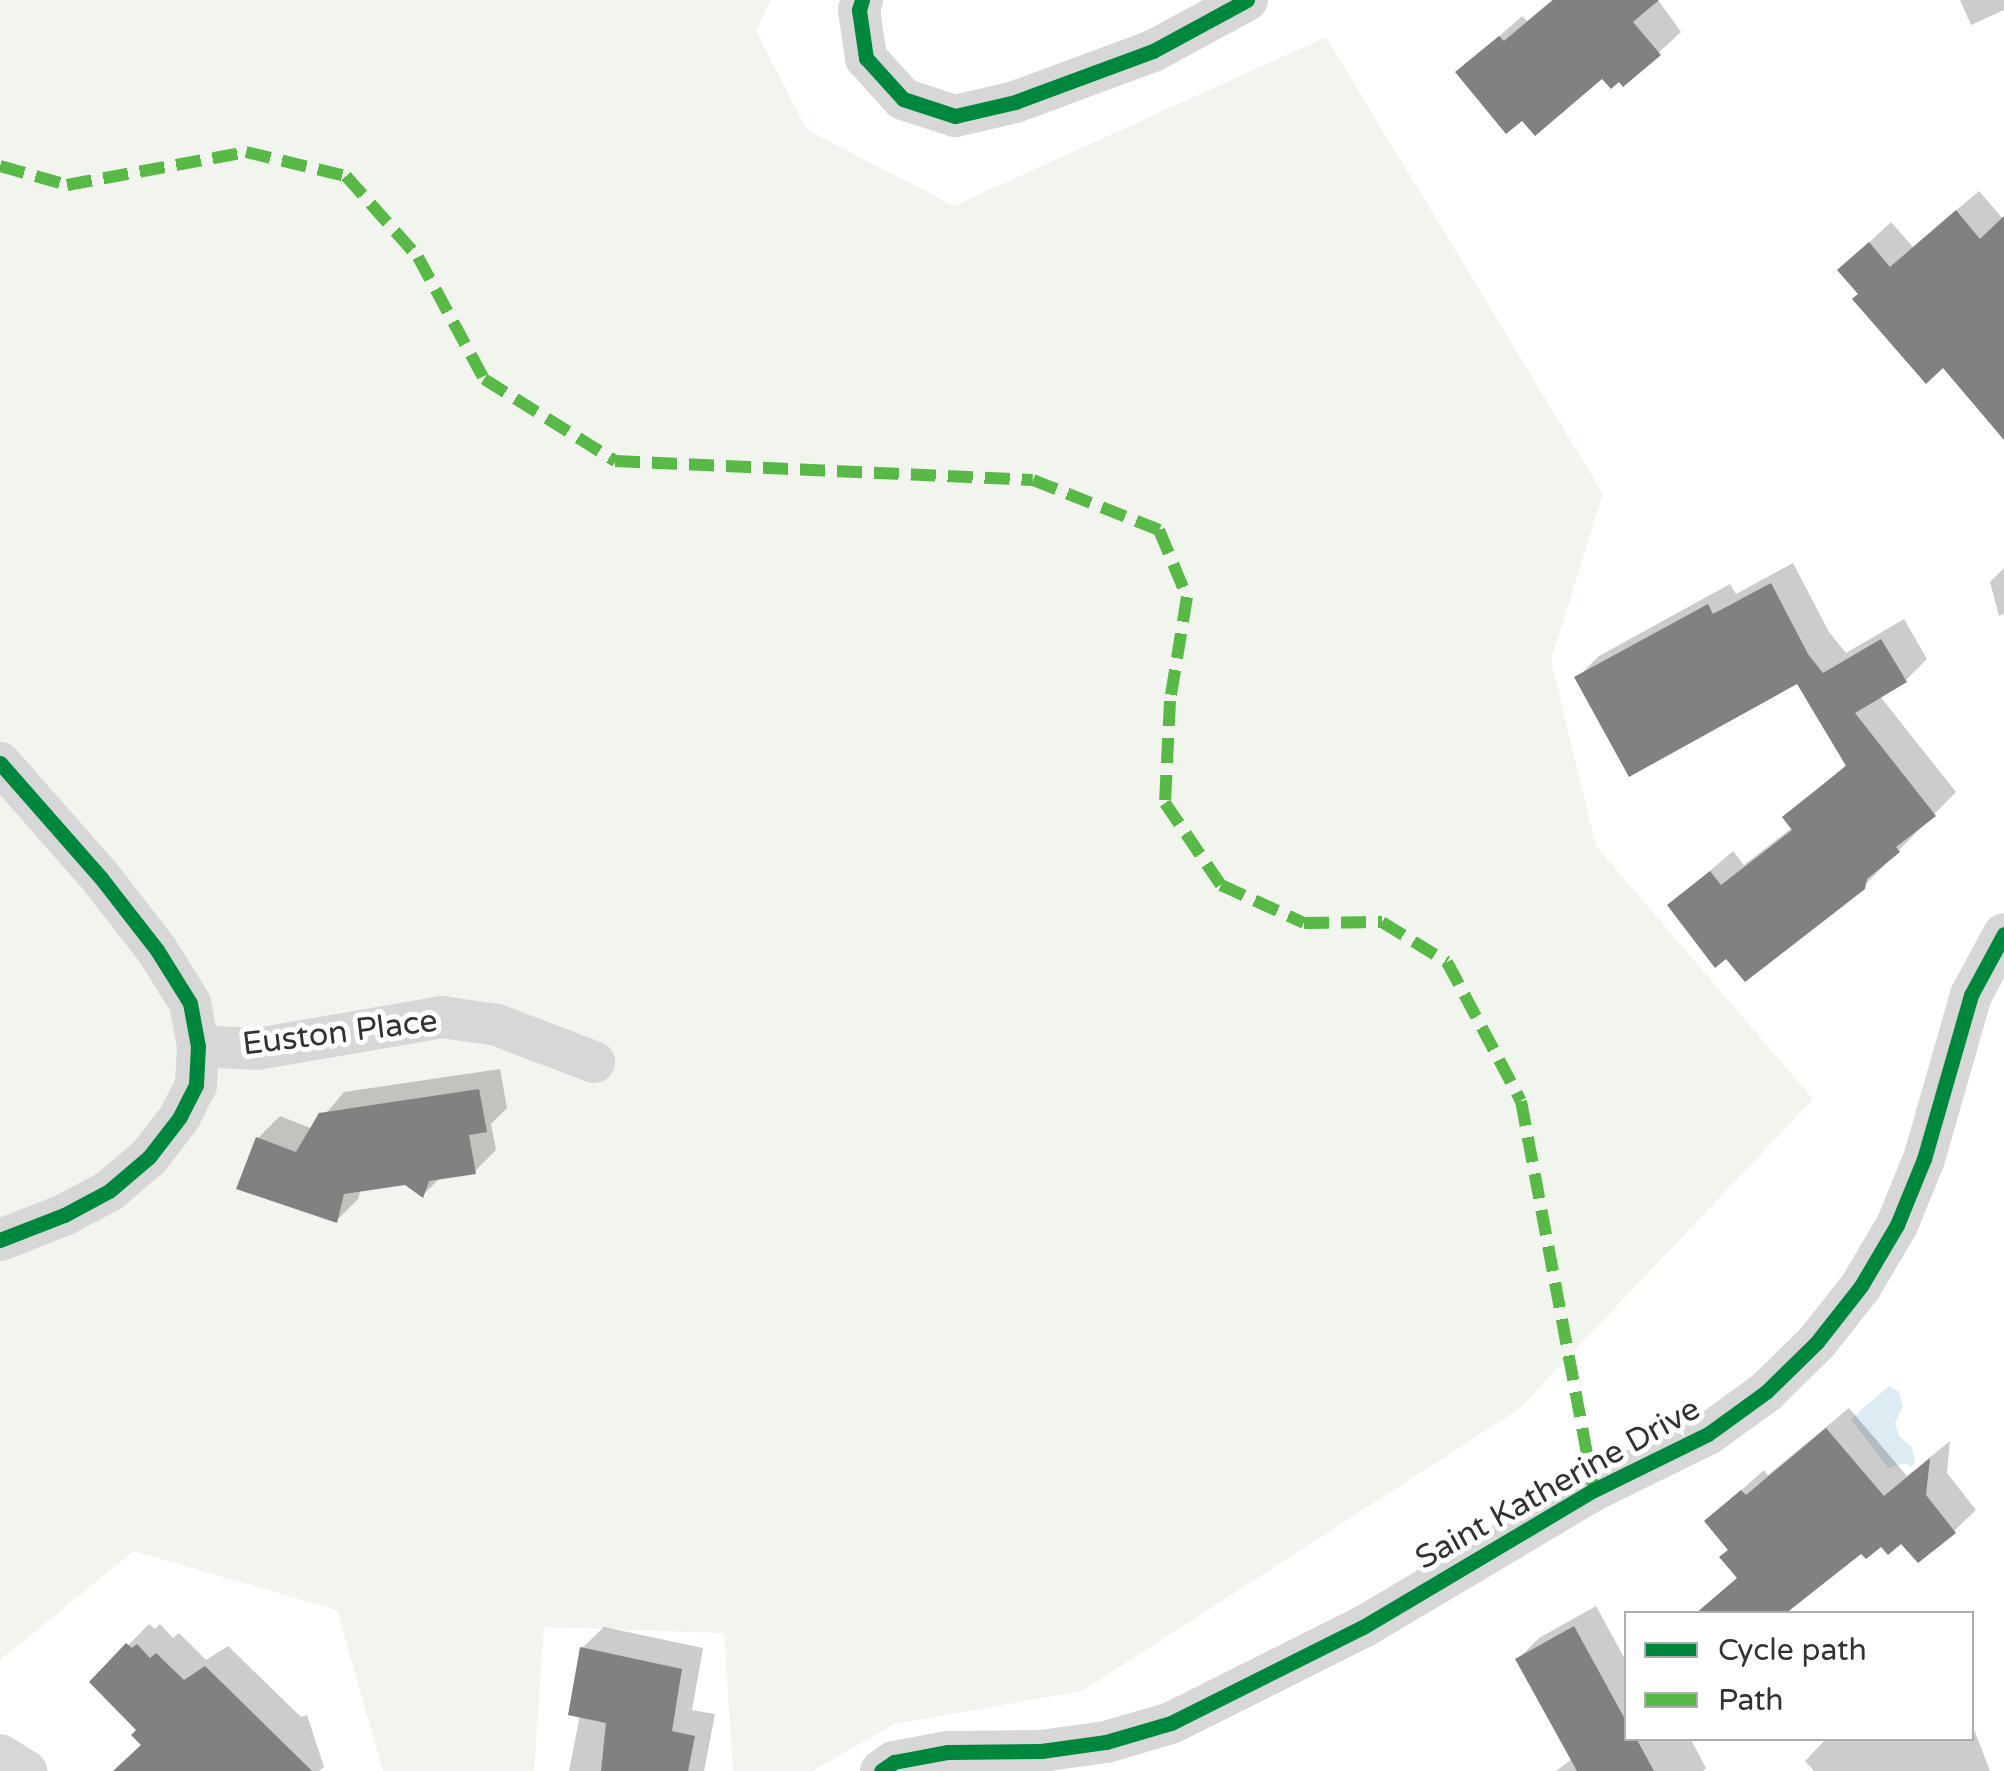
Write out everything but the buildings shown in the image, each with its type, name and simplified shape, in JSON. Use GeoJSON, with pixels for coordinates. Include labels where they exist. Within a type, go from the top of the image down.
{"type":"FeatureCollection","features":[{"type":"Feature","properties":{"kind":"street"},"geometry":{"type":"LineString","coordinates":[[862,0],[859,10],[866,58],[902,99],[955,116],[1016,102],[1153,51],[1248,0]]}},
{"type":"Feature","properties":{"kind":"street"},"geometry":{"type":"LineString","coordinates":[[0,764],[101,878],[157,950],[190,1003],[198,1046],[196,1085],[180,1116],[148,1158],[109,1191],[64,1215],[0,1240]]}},
{"type":"Feature","properties":{"kind":"street","name":"Saint Katherine Drive"},"geometry":{"type":"LineString","coordinates":[[881,1771],[894,1762],[948,1752],[1041,1751],[1106,1742],[1172,1722],[1363,1627],[1594,1490],[1708,1434],[1766,1392],[1817,1342],[1861,1286],[1898,1224],[1924,1159],[1971,995],[2004,934]]}},
{"type":"Feature","properties":{"kind":"street","name":"Euston Place"},"geometry":{"type":"LineString","coordinates":[[198,1046],[257,1049],[442,1018],[496,1025],[594,1062]]}},
{"type":"Feature","properties":{"kind":"street"},"geometry":{"type":"LineString","coordinates":[[0,1755],[26,1771]]}},
{"type":"Feature","properties":{"kind":"shaded area"},"geometry":{"type":"Polygon","coordinates":[[[0,0],[771,0],[756,31],[807,130],[954,206],[1326,37],[1603,494],[1551,660],[1596,846],[1813,1099],[1519,1409],[1082,1691],[894,1724],[812,1771],[733,1771],[724,1633],[544,1627],[534,1771],[383,1771],[337,1610],[134,1551],[0,1660],[0,0]]]}},
{"type":"Feature","properties":{"kind":"shaded area"},"geometry":{"type":"Polygon","coordinates":[[[1889,1386],[1899,1392],[1903,1406],[1895,1423],[1899,1436],[1912,1447],[1915,1463],[1910,1467],[1905,1463],[1888,1468],[1851,1419],[1889,1386]]]}},
{"type":"Feature","properties":{"kind":"marked path"},"geometry":{"type":"LineString","coordinates":[[0,166],[67,185],[246,152],[346,176],[418,257],[484,379],[615,461],[1033,480],[1159,530],[1187,597],[1170,701],[1165,803],[1221,885],[1304,923],[1382,922],[1447,962],[1521,1101],[1594,1490]]}},
{"type":"Feature","properties":{"kind":"cycle path"},"geometry":{"type":"LineString","coordinates":[[862,0],[859,10],[866,58],[903,99],[955,116],[1015,102],[1153,51],[1247,0]]}},
{"type":"Feature","properties":{"kind":"cycle path"},"geometry":{"type":"LineString","coordinates":[[0,763],[101,878],[157,950],[190,1003],[198,1046],[196,1085],[180,1117],[149,1157],[109,1191],[64,1215],[0,1240]]}},
{"type":"Feature","properties":{"kind":"cycle path"},"geometry":{"type":"LineString","coordinates":[[881,1771],[894,1762],[948,1752],[1041,1751],[1106,1742],[1171,1723],[1363,1627],[1594,1490],[1708,1434],[1766,1392],[1817,1342],[1861,1286],[1897,1225],[1924,1159],[1971,995],[2004,934]]}}]}
